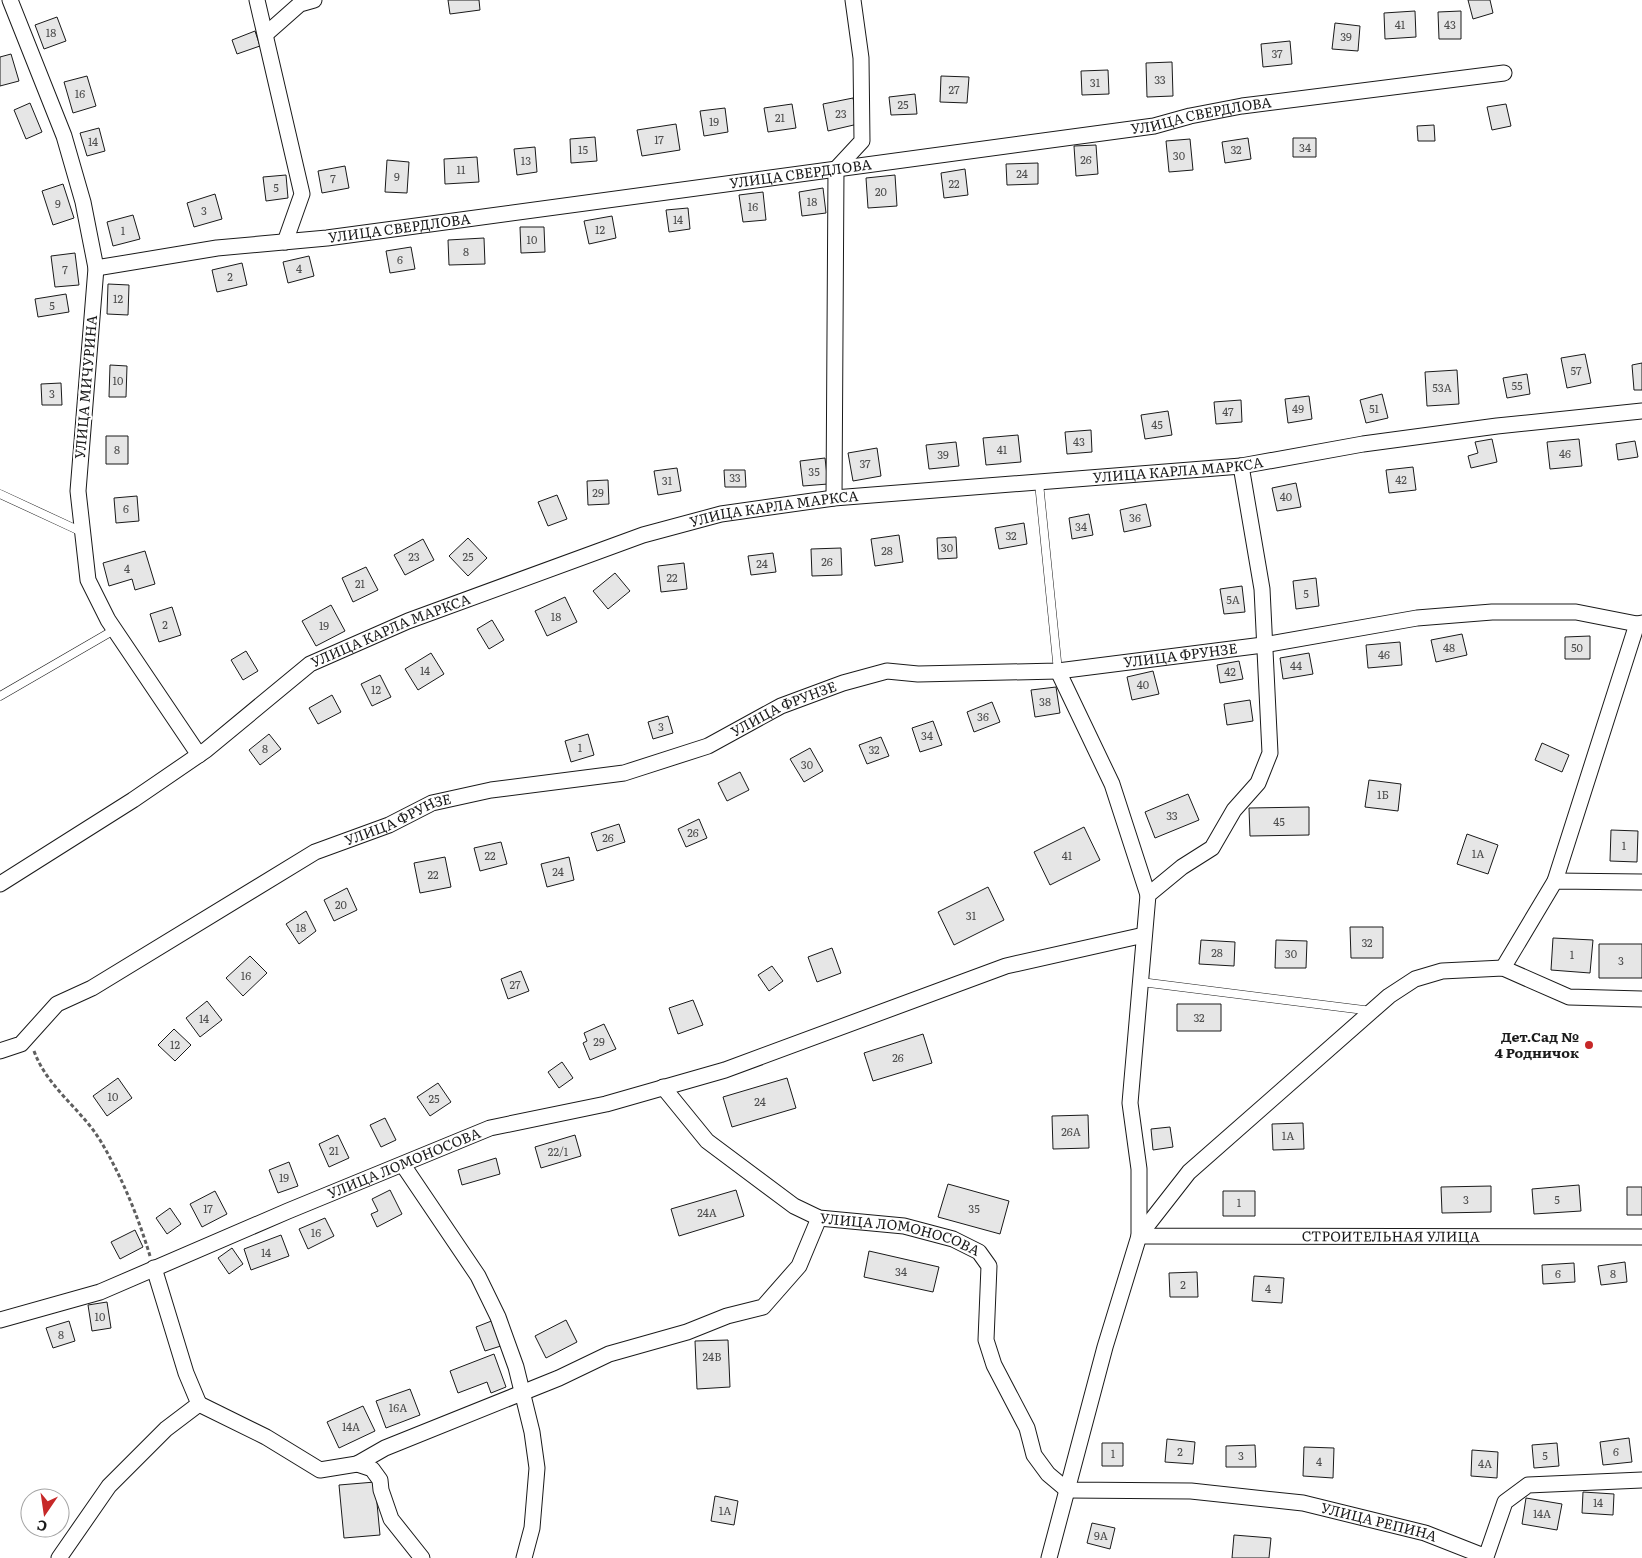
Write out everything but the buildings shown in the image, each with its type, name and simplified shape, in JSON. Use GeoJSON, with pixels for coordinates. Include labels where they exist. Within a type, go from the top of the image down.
{"type":"FeatureCollection","features":[{"type":"Feature","properties":{"kind":"street","name":"УЛИЦА МИЧУРИНА"},"geometry":{"type":"LineString","coordinates":[[10,0],[64,136],[83,202],[96,268],[78,491],[88,580],[114,630],[199,754]]}},
{"type":"Feature","properties":{"kind":"street"},"geometry":{"type":"LineString","coordinates":[[257,0],[302,194],[285,242]]}},
{"type":"Feature","properties":{"kind":"street"},"geometry":{"type":"LineString","coordinates":[[266,34],[300,4],[314,0]]}},
{"type":"Feature","properties":{"kind":"street"},"geometry":{"type":"LineString","coordinates":[[834,498],[836,169],[862,142],[861,58],[853,0]]}},
{"type":"Feature","properties":{"kind":"street","name":"УЛИЦА СВЕРДЛОВА"},"geometry":{"type":"LineString","coordinates":[[96,268],[217,248],[337,237],[1154,126],[1190,116],[1242,106],[1504,73]]}},
{"type":"Feature","properties":{"kind":"street","name":"УЛИЦА КАРЛА МАРКСА"},"geometry":{"type":"LineString","coordinates":[[0,884],[134,800],[199,754],[310,664],[408,620],[643,535],[721,514],[834,498],[1241,466],[1364,444],[1488,427],[1642,411]]}},
{"type":"Feature","properties":{"kind":"street"},"geometry":{"type":"LineString","coordinates":[[1148,896],[1182,867],[1212,848],[1234,810],[1258,783],[1270,753],[1263,645],[1262,589],[1241,466]]}},
{"type":"Feature","properties":{"kind":"street","name":"УЛИЦА ФРУНЗЕ"},"geometry":{"type":"LineString","coordinates":[[0,1051],[21,1044],[57,1004],[92,988],[315,852],[388,825],[432,803],[491,790],[624,772],[708,746],[782,706],[843,683],[886,671],[918,674],[1058,672],[1263,645],[1417,618],[1492,612],[1576,612],[1640,624]]}},
{"type":"Feature","properties":{"kind":"street"},"geometry":{"type":"LineString","coordinates":[[1504,968],[1558,882],[1640,624]]}},
{"type":"Feature","properties":{"kind":"street"},"geometry":{"type":"LineString","coordinates":[[1049,1558],[1106,1348],[1139,1236],[1138,1169],[1130,1104],[1148,896],[1112,784],[1058,672]]}},
{"type":"Feature","properties":{"kind":"street"},"geometry":{"type":"LineString","coordinates":[[1558,882],[1642,882]]}},
{"type":"Feature","properties":{"kind":"street","name":"УЛИЦА ЛОМОНОСОВА"},"geometry":{"type":"LineString","coordinates":[[0,1320],[100,1292],[490,1128],[606,1104],[725,1070],[1006,966],[1144,935]]}},
{"type":"Feature","properties":{"kind":"street"},"geometry":{"type":"LineString","coordinates":[[1139,1236],[1189,1172],[1372,1011],[1415,978],[1442,971],[1504,968],[1570,998],[1642,999]]}},
{"type":"Feature","properties":{"kind":"street","name":"УЛИЦА ЛОМОНОСОВА"},"geometry":{"type":"LineString","coordinates":[[663,1087],[706,1141],[763,1185],[794,1206],[819,1218],[904,1226],[953,1239],[979,1252],[989,1266],[986,1340],[994,1366],[1027,1428],[1034,1455],[1048,1474],[1067,1490]]}},
{"type":"Feature","properties":{"kind":"street"},"geometry":{"type":"LineString","coordinates":[[403,1165],[478,1276],[498,1317],[516,1367],[532,1432],[538,1468],[532,1528],[524,1558]]}},
{"type":"Feature","properties":{"kind":"street"},"geometry":{"type":"LineString","coordinates":[[154,1268],[186,1373],[198,1404],[266,1437],[308,1465],[320,1470],[357,1464],[385,1448],[521,1393],[609,1354],[687,1332],[727,1316],[762,1307],[799,1266],[819,1218]]}},
{"type":"Feature","properties":{"kind":"street","name":"СТРОИТЕЛЬНАЯ УЛИЦА"},"geometry":{"type":"LineString","coordinates":[[1139,1236],[1642,1237]]}},
{"type":"Feature","properties":{"kind":"street"},"geometry":{"type":"LineString","coordinates":[[59,1558],[110,1486],[166,1429],[198,1404]]}},
{"type":"Feature","properties":{"kind":"street"},"geometry":{"type":"LineString","coordinates":[[357,1464],[372,1469],[380,1480],[381,1490],[391,1519],[422,1558]]}},
{"type":"Feature","properties":{"kind":"street","name":"УЛИЦА РЕПИНА"},"geometry":{"type":"LineString","coordinates":[[1067,1490],[1191,1491],[1304,1502],[1425,1533],[1486,1557],[1505,1502],[1528,1485],[1642,1480]]}},
{"type":"Feature","properties":{"kind":"lane"},"geometry":{"type":"LineString","coordinates":[[1039,483],[1058,672]]}},
{"type":"Feature","properties":{"kind":"lane"},"geometry":{"type":"LineString","coordinates":[[0,494],[82,532]]}},
{"type":"Feature","properties":{"kind":"lane"},"geometry":{"type":"LineString","coordinates":[[0,696],[114,630]]}},
{"type":"Feature","properties":{"kind":"lane"},"geometry":{"type":"LineString","coordinates":[[1141,982],[1372,1011]]}},
{"type":"Feature","properties":{"kind":"path"},"geometry":{"type":"LineString","coordinates":[[34,1030],[34,1052],[46,1077],[99,1139],[140,1223],[154,1268]]}},
{"type":"Feature","properties":{"kind":"place","name":"Дет.Сад № 4 Родничок"},"geometry":{"type":"Point","coordinates":[1589,1045]}}]}
